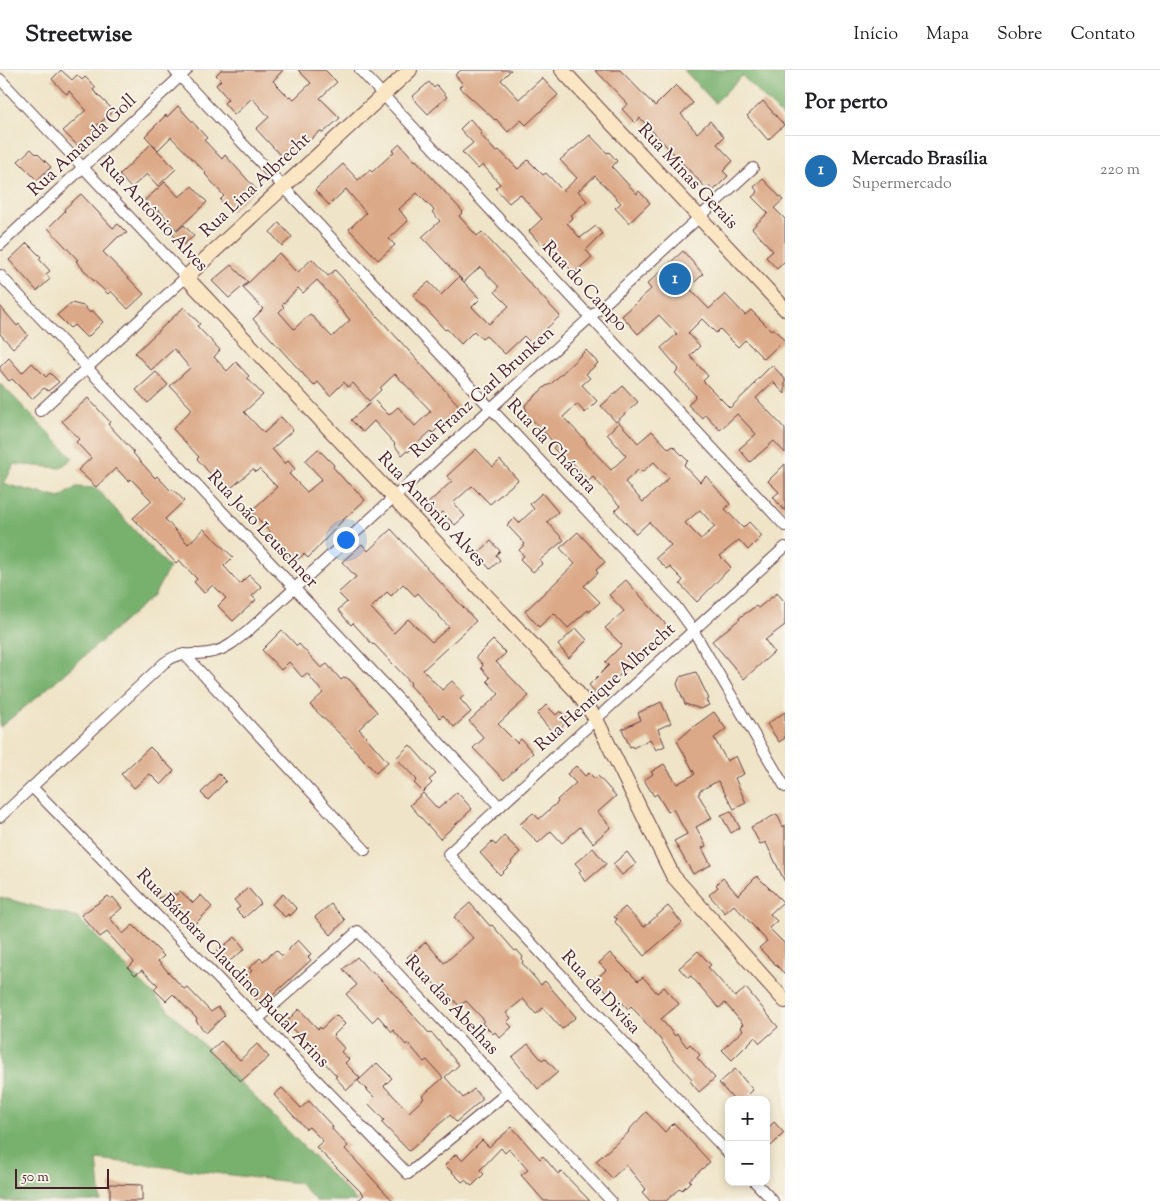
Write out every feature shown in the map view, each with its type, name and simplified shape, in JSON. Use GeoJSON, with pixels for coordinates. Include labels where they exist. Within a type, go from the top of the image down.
{"type":"FeatureCollection","features":[{"type":"Feature","properties":{"kind":"street","name":"Rua do Campo"},"geometry":{"type":"LineString","coordinates":[[360,70],[785,526]]}},
{"type":"Feature","properties":{"kind":"street","name":"Rua Lina Albrecht"},"geometry":{"type":"LineString","coordinates":[[40,411],[410,70]]}},
{"type":"Feature","properties":{"kind":"street","name":"Rua Minas Gerais"},"geometry":{"type":"LineString","coordinates":[[562,70],[785,309]]}},
{"type":"Feature","properties":{"kind":"street","name":"Rua Amanda Goll"},"geometry":{"type":"LineString","coordinates":[[0,245],[181,72]]}},
{"type":"Feature","properties":{"kind":"street","name":"Rua da Chácara"},"geometry":{"type":"LineString","coordinates":[[181,72],[284,187],[663,591],[694,630],[785,787]]}},
{"type":"Feature","properties":{"kind":"street","name":"Rua Antônio Alves"},"geometry":{"type":"LineString","coordinates":[[0,79],[562,676],[596,719],[673,876],[785,1001]]}},
{"type":"Feature","properties":{"kind":"street","name":"Rua Franz Carl Brunken"},"geometry":{"type":"LineString","coordinates":[[0,816],[164,663],[173,657],[184,654],[214,652],[226,647],[249,630],[753,168]]}},
{"type":"Feature","properties":{"kind":"street","name":"Rua João Leuschner"},"geometry":{"type":"LineString","coordinates":[[0,275],[500,807]]}},
{"type":"Feature","properties":{"kind":"street","name":"Rua Henrique Albrecht"},"geometry":{"type":"LineString","coordinates":[[448,854],[785,547]]}},
{"type":"Feature","properties":{"kind":"street"},"geometry":{"type":"LineString","coordinates":[[184,654],[365,850]]}},
{"type":"Feature","properties":{"kind":"street","name":"Rua Bárbara Claudino Budal Arins"},"geometry":{"type":"LineString","coordinates":[[32,787],[408,1174],[508,1092]]}},
{"type":"Feature","properties":{"kind":"street","name":"Rua da Divisa"},"geometry":{"type":"LineString","coordinates":[[448,854],[725,1150]]}},
{"type":"Feature","properties":{"kind":"street","name":"Rua das Abelhas"},"geometry":{"type":"LineString","coordinates":[[258,1019],[358,931],[611,1201]]}},
{"type":"Feature","properties":{"kind":"street"},"geometry":{"type":"LineString","coordinates":[[759,1186],[772,1201]]}},
{"type":"Feature","properties":{"kind":"green space"},"geometry":{"type":"Polygon","coordinates":[[[684,70],[785,70],[785,119],[742,76],[715,103],[684,70]]]}},
{"type":"Feature","properties":{"kind":"green space"},"geometry":{"type":"Polygon","coordinates":[[[0,383],[73,458],[60,468],[14,464],[4,484],[60,498],[76,487],[96,488],[169,568],[154,595],[42,693],[0,727],[0,383]]]}},
{"type":"Feature","properties":{"kind":"green space"},"geometry":{"type":"Polygon","coordinates":[[[0,897],[78,918],[357,1201],[316,1201],[299,1183],[97,1159],[101,1201],[0,1201],[0,897]]]}},
{"type":"Feature","properties":{"kind":"building"},"geometry":{"type":"Polygon","coordinates":[[[61,70],[72,80],[77,75],[82,80],[85,77],[96,87],[93,90],[114,111],[93,129],[96,133],[79,147],[63,131],[86,110],[69,91],[67,94],[64,92],[52,79],[61,70]]]}},
{"type":"Feature","properties":{"kind":"building"},"geometry":{"type":"Polygon","coordinates":[[[221,70],[283,70],[273,81],[289,97],[294,99],[311,83],[298,70],[325,70],[337,82],[320,98],[340,118],[323,133],[320,131],[286,161],[256,129],[269,117],[252,98],[234,115],[224,103],[228,99],[216,85],[221,80],[216,75],[221,70]]]}},
{"type":"Feature","properties":{"kind":"building"},"geometry":{"type":"Polygon","coordinates":[[[461,70],[511,70],[501,80],[519,99],[542,78],[558,95],[526,125],[521,120],[508,132],[459,87],[463,84],[455,75],[461,70]]]}},
{"type":"Feature","properties":{"kind":"building"},"geometry":{"type":"Polygon","coordinates":[[[595,70],[620,70],[655,106],[676,85],[693,103],[681,114],[697,133],[710,121],[724,137],[717,144],[733,161],[723,171],[728,176],[713,191],[708,185],[705,187],[640,118],[635,123],[622,109],[628,104],[595,70]]]}},
{"type":"Feature","properties":{"kind":"building"},"geometry":{"type":"Polygon","coordinates":[[[429,82],[434,88],[437,85],[447,97],[428,114],[412,97],[429,82]]]}},
{"type":"Feature","properties":{"kind":"building"},"geometry":{"type":"Polygon","coordinates":[[[763,101],[784,125],[768,140],[747,116],[763,101]]]}},
{"type":"Feature","properties":{"kind":"building"},"geometry":{"type":"Polygon","coordinates":[[[178,106],[207,138],[204,140],[222,159],[225,155],[256,189],[231,212],[220,200],[224,196],[206,173],[171,137],[158,150],[145,136],[178,106]]]}},
{"type":"Feature","properties":{"kind":"building"},"geometry":{"type":"Polygon","coordinates":[[[470,119],[496,152],[499,150],[518,169],[528,160],[543,175],[546,173],[563,191],[577,178],[560,160],[590,135],[617,161],[612,167],[637,194],[639,191],[650,203],[629,223],[615,208],[621,203],[595,176],[578,191],[587,201],[571,215],[573,217],[567,223],[580,238],[596,226],[602,234],[586,250],[592,257],[574,273],[546,242],[542,246],[529,231],[542,219],[520,194],[509,203],[495,188],[500,184],[483,165],[478,169],[462,152],[473,143],[460,129],[470,119]]]}},
{"type":"Feature","properties":{"kind":"building"},"geometry":{"type":"Polygon","coordinates":[[[151,144],[176,169],[158,186],[147,174],[131,188],[119,175],[151,144]]]}},
{"type":"Feature","properties":{"kind":"building"},"geometry":{"type":"Polygon","coordinates":[[[400,144],[463,212],[459,216],[477,236],[482,232],[560,316],[531,343],[524,336],[505,354],[486,336],[482,339],[474,331],[461,344],[447,329],[445,330],[413,295],[429,282],[441,295],[459,277],[480,299],[472,307],[489,324],[509,306],[495,292],[499,287],[480,267],[464,282],[422,237],[440,221],[432,212],[434,210],[417,193],[399,209],[408,221],[389,239],[395,245],[378,260],[349,229],[366,213],[346,189],[329,205],[315,190],[343,164],[358,180],[370,170],[372,172],[400,144]]]}},
{"type":"Feature","properties":{"kind":"building"},"geometry":{"type":"Polygon","coordinates":[[[31,149],[51,167],[37,180],[18,161],[31,149]]]}},
{"type":"Feature","properties":{"kind":"building"},"geometry":{"type":"Polygon","coordinates":[[[763,179],[783,200],[774,208],[785,219],[785,261],[777,269],[766,257],[773,251],[752,228],[768,213],[752,197],[758,192],[754,187],[763,179]]]}},
{"type":"Feature","properties":{"kind":"building"},"geometry":{"type":"Polygon","coordinates":[[[165,182],[179,197],[192,186],[207,202],[177,230],[159,210],[155,214],[143,202],[165,182]]]}},
{"type":"Feature","properties":{"kind":"building"},"geometry":{"type":"Polygon","coordinates":[[[81,194],[113,228],[118,224],[127,233],[118,237],[103,252],[144,294],[128,309],[111,291],[108,294],[91,278],[76,261],[78,260],[48,228],[65,211],[64,209],[81,194]]]}},
{"type":"Feature","properties":{"kind":"building"},"geometry":{"type":"Polygon","coordinates":[[[279,223],[292,237],[282,246],[270,232],[279,223]]]}},
{"type":"Feature","properties":{"kind":"building"},"geometry":{"type":"Polygon","coordinates":[[[184,225],[194,236],[183,245],[173,235],[184,225]]]}},
{"type":"Feature","properties":{"kind":"building"},"geometry":{"type":"Polygon","coordinates":[[[27,243],[41,257],[39,259],[50,271],[46,274],[50,279],[37,291],[9,260],[27,243]]]}},
{"type":"Feature","properties":{"kind":"building"},"geometry":{"type":"Polygon","coordinates":[[[683,251],[703,274],[689,288],[709,309],[725,294],[745,315],[751,310],[784,340],[764,359],[745,340],[738,347],[720,329],[716,333],[702,319],[688,333],[700,346],[690,356],[708,376],[703,381],[730,408],[772,365],[785,379],[785,394],[773,382],[756,398],[785,429],[785,453],[774,441],[750,462],[739,449],[756,434],[737,414],[720,430],[705,414],[702,418],[688,405],[696,396],[675,373],[679,369],[661,348],[677,334],[659,315],[638,334],[622,316],[651,289],[647,284],[683,251]]]}},
{"type":"Feature","properties":{"kind":"building"},"geometry":{"type":"Polygon","coordinates":[[[279,253],[297,273],[312,259],[328,276],[335,270],[463,410],[440,431],[438,428],[433,433],[431,431],[408,452],[402,455],[395,444],[374,421],[363,432],[351,420],[374,400],[389,415],[398,407],[415,426],[431,411],[395,374],[369,401],[353,383],[348,387],[344,382],[330,396],[318,382],[314,386],[253,319],[263,309],[243,288],[279,253]],[[317,280],[303,293],[298,288],[282,305],[284,307],[279,312],[294,329],[310,314],[332,337],[350,320],[335,303],[336,301],[317,280]]]}},
{"type":"Feature","properties":{"kind":"building"},"geometry":{"type":"Polygon","coordinates":[[[231,265],[248,282],[229,298],[212,281],[231,265]]]}},
{"type":"Feature","properties":{"kind":"building"},"geometry":{"type":"Polygon","coordinates":[[[71,303],[84,306],[90,313],[92,310],[103,322],[87,338],[74,325],[70,328],[57,315],[71,303]]]}},
{"type":"Feature","properties":{"kind":"building"},"geometry":{"type":"Polygon","coordinates":[[[0,306],[17,326],[19,324],[28,335],[13,348],[0,334],[0,306]]]}},
{"type":"Feature","properties":{"kind":"building"},"geometry":{"type":"Polygon","coordinates":[[[184,307],[200,324],[197,326],[220,350],[214,357],[227,371],[236,362],[249,376],[247,378],[263,395],[244,412],[264,433],[281,417],[293,430],[272,449],[285,464],[288,461],[295,469],[289,474],[307,492],[322,479],[305,461],[318,449],[334,465],[333,467],[348,484],[365,500],[344,519],[308,558],[304,554],[294,563],[281,550],[284,547],[251,511],[277,487],[259,469],[256,472],[253,469],[226,491],[197,459],[199,457],[173,429],[192,409],[170,386],[190,368],[174,349],[151,370],[135,353],[184,307]]]}},
{"type":"Feature","properties":{"kind":"building"},"geometry":{"type":"Polygon","coordinates":[[[586,350],[598,363],[586,374],[590,378],[582,385],[597,401],[585,413],[577,404],[563,417],[611,470],[626,456],[607,434],[619,422],[638,443],[652,431],[669,449],[673,446],[688,461],[684,465],[700,482],[706,476],[730,504],[725,509],[743,528],[749,522],[762,536],[748,550],[739,540],[720,556],[731,567],[697,602],[680,584],[683,580],[670,567],[667,569],[656,558],[671,545],[649,522],[636,534],[615,511],[620,506],[593,477],[589,481],[571,461],[568,463],[553,448],[556,445],[527,414],[525,405],[546,386],[551,384],[586,350]],[[654,462],[642,472],[639,469],[625,482],[643,502],[669,478],[654,462]],[[700,510],[685,523],[701,539],[715,527],[700,510]]]}},
{"type":"Feature","properties":{"kind":"building"},"geometry":{"type":"Polygon","coordinates":[[[9,358],[22,373],[32,363],[46,377],[50,373],[59,382],[48,391],[44,388],[32,399],[12,379],[9,381],[0,370],[0,367],[9,358]]]}},
{"type":"Feature","properties":{"kind":"building"},"geometry":{"type":"Polygon","coordinates":[[[156,372],[168,385],[148,403],[136,390],[156,372]]]}},
{"type":"Feature","properties":{"kind":"building"},"geometry":{"type":"Polygon","coordinates":[[[623,386],[638,402],[616,422],[601,406],[623,386]]]}},
{"type":"Feature","properties":{"kind":"building"},"geometry":{"type":"Polygon","coordinates":[[[88,398],[155,478],[157,476],[184,501],[165,519],[188,544],[204,529],[233,557],[224,566],[240,584],[249,575],[262,587],[252,596],[256,600],[233,621],[218,606],[226,598],[213,585],[204,593],[194,582],[197,579],[179,560],[176,563],[133,518],[152,501],[131,479],[128,481],[116,468],[96,487],[78,470],[91,458],[76,442],[79,439],[62,421],[88,398]]]}},
{"type":"Feature","properties":{"kind":"building"},"geometry":{"type":"Polygon","coordinates":[[[476,449],[493,467],[500,460],[518,480],[490,504],[472,486],[453,503],[465,516],[455,525],[442,512],[436,517],[425,506],[452,481],[447,476],[476,449]]]}},
{"type":"Feature","properties":{"kind":"building"},"geometry":{"type":"Polygon","coordinates":[[[785,464],[785,511],[773,497],[779,492],[768,481],[785,464]]]}},
{"type":"Feature","properties":{"kind":"building"},"geometry":{"type":"Polygon","coordinates":[[[542,493],[558,512],[547,522],[564,540],[540,560],[543,563],[533,572],[520,559],[524,556],[519,550],[525,544],[507,525],[514,518],[519,523],[534,509],[530,504],[542,493]]]}},
{"type":"Feature","properties":{"kind":"building"},"geometry":{"type":"Polygon","coordinates":[[[391,529],[476,621],[423,670],[442,690],[452,681],[465,695],[460,699],[471,712],[454,727],[443,715],[440,718],[410,685],[411,683],[338,610],[347,602],[338,593],[356,577],[342,562],[362,544],[368,551],[391,529]],[[403,584],[391,596],[387,592],[371,608],[394,633],[408,619],[432,642],[449,627],[418,593],[415,596],[403,584]]]}},
{"type":"Feature","properties":{"kind":"building"},"geometry":{"type":"Polygon","coordinates":[[[578,532],[605,562],[596,570],[598,573],[584,586],[600,602],[568,628],[554,613],[539,627],[525,611],[575,564],[560,548],[578,532]]]}},
{"type":"Feature","properties":{"kind":"building"},"geometry":{"type":"Polygon","coordinates":[[[491,541],[500,551],[496,555],[500,560],[490,569],[477,554],[491,541]]]}},
{"type":"Feature","properties":{"kind":"building"},"geometry":{"type":"Polygon","coordinates":[[[626,580],[671,630],[662,635],[605,689],[603,687],[596,693],[589,685],[609,665],[605,662],[622,645],[605,628],[624,611],[609,595],[626,580]]]}},
{"type":"Feature","properties":{"kind":"building"},"geometry":{"type":"Polygon","coordinates":[[[777,593],[785,602],[785,625],[765,640],[774,652],[744,679],[712,641],[739,618],[756,606],[758,608],[777,593]]]}},
{"type":"Feature","properties":{"kind":"building"},"geometry":{"type":"Polygon","coordinates":[[[576,628],[587,640],[569,658],[558,645],[576,628]]]}},
{"type":"Feature","properties":{"kind":"building"},"geometry":{"type":"Polygon","coordinates":[[[282,630],[297,646],[299,644],[321,668],[327,664],[341,680],[345,677],[350,680],[377,712],[359,729],[388,762],[376,773],[310,705],[323,693],[307,673],[302,677],[289,662],[281,670],[262,650],[282,630]]]}},
{"type":"Feature","properties":{"kind":"building"},"geometry":{"type":"Polygon","coordinates":[[[493,640],[506,653],[496,662],[529,696],[498,724],[517,743],[521,739],[533,753],[504,780],[473,748],[484,738],[469,721],[499,694],[487,681],[490,678],[481,668],[483,665],[476,657],[493,640]]]}},
{"type":"Feature","properties":{"kind":"building"},"geometry":{"type":"Polygon","coordinates":[[[696,672],[709,699],[706,700],[709,705],[701,709],[685,704],[677,684],[680,677],[696,672]]]}},
{"type":"Feature","properties":{"kind":"building"},"geometry":{"type":"Polygon","coordinates":[[[661,702],[671,723],[658,729],[665,746],[656,750],[650,739],[633,748],[632,746],[630,747],[622,729],[641,720],[638,713],[661,702]]]}},
{"type":"Feature","properties":{"kind":"building"},"geometry":{"type":"Polygon","coordinates":[[[546,705],[556,715],[560,711],[569,720],[554,734],[537,714],[546,705]]]}},
{"type":"Feature","properties":{"kind":"building"},"geometry":{"type":"Polygon","coordinates":[[[714,712],[726,729],[714,738],[727,761],[736,756],[744,774],[735,778],[746,803],[734,809],[718,781],[699,791],[700,793],[698,794],[712,818],[696,827],[706,846],[702,848],[711,865],[693,874],[674,841],[687,834],[673,809],[668,812],[657,794],[654,796],[644,780],[653,774],[651,772],[664,764],[677,784],[695,774],[677,741],[714,712]]]}},
{"type":"Feature","properties":{"kind":"building"},"geometry":{"type":"Polygon","coordinates":[[[785,712],[785,738],[779,742],[767,724],[785,712]]]}},
{"type":"Feature","properties":{"kind":"building"},"geometry":{"type":"Polygon","coordinates":[[[410,745],[436,774],[429,780],[432,783],[423,792],[414,783],[417,780],[396,758],[410,745]]]}},
{"type":"Feature","properties":{"kind":"building"},"geometry":{"type":"Polygon","coordinates":[[[150,747],[174,771],[161,785],[150,774],[134,788],[121,774],[150,747]]]}},
{"type":"Feature","properties":{"kind":"building"},"geometry":{"type":"Polygon","coordinates":[[[576,766],[585,776],[589,773],[595,779],[598,776],[616,796],[598,812],[611,827],[593,843],[580,827],[562,843],[551,831],[538,843],[520,824],[533,813],[539,819],[558,802],[557,800],[576,783],[567,774],[576,766]]]}},
{"type":"Feature","properties":{"kind":"building"},"geometry":{"type":"Polygon","coordinates":[[[219,774],[226,781],[208,800],[201,793],[219,774]]]}},
{"type":"Feature","properties":{"kind":"building"},"geometry":{"type":"Polygon","coordinates":[[[457,792],[472,809],[440,839],[410,805],[423,793],[438,809],[457,792]]]}},
{"type":"Feature","properties":{"kind":"building"},"geometry":{"type":"Polygon","coordinates":[[[731,811],[740,828],[731,833],[721,815],[731,811]]]}},
{"type":"Feature","properties":{"kind":"building"},"geometry":{"type":"Polygon","coordinates":[[[777,814],[783,827],[785,825],[785,882],[767,842],[760,844],[751,827],[777,814]]]}},
{"type":"Feature","properties":{"kind":"building"},"geometry":{"type":"Polygon","coordinates":[[[504,836],[520,852],[500,875],[480,853],[492,842],[496,845],[504,836]]]}},
{"type":"Feature","properties":{"kind":"building"},"geometry":{"type":"Polygon","coordinates":[[[593,848],[606,864],[585,882],[579,872],[581,870],[575,863],[593,848]]]}},
{"type":"Feature","properties":{"kind":"building"},"geometry":{"type":"Polygon","coordinates":[[[627,852],[636,864],[622,875],[613,864],[627,852]]]}},
{"type":"Feature","properties":{"kind":"building"},"geometry":{"type":"Polygon","coordinates":[[[757,876],[783,902],[770,914],[777,921],[769,928],[785,944],[785,974],[759,948],[767,941],[734,905],[725,913],[709,895],[718,887],[716,885],[723,878],[738,895],[757,876]]]}},
{"type":"Feature","properties":{"kind":"building"},"geometry":{"type":"Polygon","coordinates":[[[248,888],[261,903],[244,918],[236,910],[240,907],[234,900],[248,888]]]}},
{"type":"Feature","properties":{"kind":"building"},"geometry":{"type":"Polygon","coordinates":[[[180,891],[193,903],[201,895],[212,907],[194,925],[180,910],[175,915],[158,898],[173,893],[176,895],[180,891]]]}},
{"type":"Feature","properties":{"kind":"building"},"geometry":{"type":"Polygon","coordinates":[[[283,894],[297,909],[290,916],[288,914],[285,917],[272,904],[283,894]]]}},
{"type":"Feature","properties":{"kind":"building"},"geometry":{"type":"Polygon","coordinates":[[[108,896],[111,899],[113,897],[122,908],[110,918],[123,934],[133,925],[164,956],[158,961],[184,989],[187,987],[211,1012],[218,1007],[225,1015],[206,1033],[196,1021],[197,1019],[173,994],[166,1001],[154,989],[158,985],[142,970],[135,975],[128,968],[134,962],[107,932],[100,937],[81,915],[108,896]]]}},
{"type":"Feature","properties":{"kind":"building"},"geometry":{"type":"Polygon","coordinates":[[[470,903],[515,951],[517,950],[523,957],[522,963],[541,985],[545,981],[576,1017],[562,1029],[543,1008],[536,1014],[523,999],[506,1013],[511,1018],[507,1022],[512,1027],[500,1038],[482,1023],[484,1020],[466,1001],[459,1006],[442,986],[439,989],[427,976],[425,978],[407,957],[426,942],[444,963],[447,961],[473,938],[454,917],[470,903]]]}},
{"type":"Feature","properties":{"kind":"building"},"geometry":{"type":"Polygon","coordinates":[[[331,904],[345,920],[331,935],[315,917],[331,904]]]}},
{"type":"Feature","properties":{"kind":"building"},"geometry":{"type":"Polygon","coordinates":[[[668,906],[682,923],[644,956],[615,922],[617,919],[614,917],[625,907],[644,927],[668,906]]]}},
{"type":"Feature","properties":{"kind":"building"},"geometry":{"type":"Polygon","coordinates":[[[235,937],[245,949],[227,963],[217,951],[235,937]]]}},
{"type":"Feature","properties":{"kind":"building"},"geometry":{"type":"Polygon","coordinates":[[[298,940],[311,954],[308,957],[311,960],[262,1005],[250,993],[252,991],[242,980],[252,971],[249,968],[260,958],[263,961],[276,950],[282,956],[298,940]]]}},
{"type":"Feature","properties":{"kind":"building"},"geometry":{"type":"Polygon","coordinates":[[[698,951],[711,965],[708,967],[735,997],[746,988],[778,1027],[760,1043],[755,1037],[732,1060],[722,1050],[743,1030],[740,1027],[743,1024],[725,1003],[719,1008],[691,976],[688,978],[679,968],[698,951]]]}},
{"type":"Feature","properties":{"kind":"building"},"geometry":{"type":"Polygon","coordinates":[[[610,953],[638,981],[643,977],[657,993],[664,987],[679,1004],[661,1019],[675,1036],[677,1034],[687,1047],[690,1044],[700,1055],[697,1058],[715,1078],[699,1092],[690,1081],[692,1079],[631,1006],[628,1009],[611,989],[607,992],[596,979],[606,970],[599,963],[610,953]]]}},
{"type":"Feature","properties":{"kind":"building"},"geometry":{"type":"Polygon","coordinates":[[[357,957],[370,972],[372,971],[387,986],[429,1033],[431,1032],[459,1065],[445,1077],[463,1098],[474,1089],[483,1099],[456,1122],[450,1115],[409,1151],[381,1122],[384,1120],[368,1103],[374,1097],[358,1081],[377,1063],[392,1078],[384,1086],[409,1112],[424,1098],[422,1096],[443,1078],[427,1060],[424,1062],[408,1043],[406,1045],[378,1016],[372,1022],[346,994],[357,985],[343,969],[357,957]]]}},
{"type":"Feature","properties":{"kind":"building"},"geometry":{"type":"Polygon","coordinates":[[[299,1009],[318,1029],[320,1027],[321,1029],[336,1015],[345,1024],[333,1036],[344,1048],[341,1052],[349,1059],[345,1063],[360,1078],[347,1090],[335,1077],[337,1076],[286,1022],[299,1009]]]}},
{"type":"Feature","properties":{"kind":"building"},"geometry":{"type":"Polygon","coordinates":[[[221,1041],[240,1060],[257,1044],[269,1057],[241,1081],[209,1052],[221,1041]]]}},
{"type":"Feature","properties":{"kind":"building"},"geometry":{"type":"Polygon","coordinates":[[[528,1044],[542,1060],[545,1058],[558,1072],[538,1089],[512,1057],[528,1044]]]}},
{"type":"Feature","properties":{"kind":"building"},"geometry":{"type":"Polygon","coordinates":[[[735,1069],[753,1090],[747,1096],[730,1096],[719,1083],[735,1069]]]}},
{"type":"Feature","properties":{"kind":"building"},"geometry":{"type":"Polygon","coordinates":[[[282,1088],[301,1108],[309,1101],[348,1146],[345,1149],[393,1201],[357,1201],[364,1195],[316,1147],[323,1141],[309,1127],[306,1129],[274,1095],[282,1088]]]}},
{"type":"Feature","properties":{"kind":"building"},"geometry":{"type":"Polygon","coordinates":[[[646,1112],[665,1132],[674,1123],[710,1162],[689,1180],[691,1181],[682,1190],[680,1188],[666,1201],[650,1201],[642,1192],[646,1189],[626,1165],[612,1178],[596,1161],[629,1132],[646,1112]]]}},
{"type":"Feature","properties":{"kind":"building"},"geometry":{"type":"Polygon","coordinates":[[[774,1122],[784,1133],[771,1146],[770,1145],[770,1126],[774,1122]]]}},
{"type":"Feature","properties":{"kind":"building"},"geometry":{"type":"Polygon","coordinates":[[[512,1127],[540,1159],[543,1156],[558,1174],[561,1171],[590,1201],[544,1201],[521,1175],[528,1170],[509,1149],[505,1153],[501,1148],[480,1170],[484,1174],[472,1186],[465,1180],[462,1182],[445,1165],[456,1154],[462,1160],[482,1140],[489,1147],[512,1127]]]}},
{"type":"Feature","properties":{"kind":"building"},"geometry":{"type":"Polygon","coordinates":[[[110,1184],[142,1185],[142,1201],[110,1201],[110,1184]]]}},
{"type":"Feature","properties":{"kind":"place","name":"Mercado Brasília"},"geometry":{"type":"Point","coordinates":[675,279]}}]}
